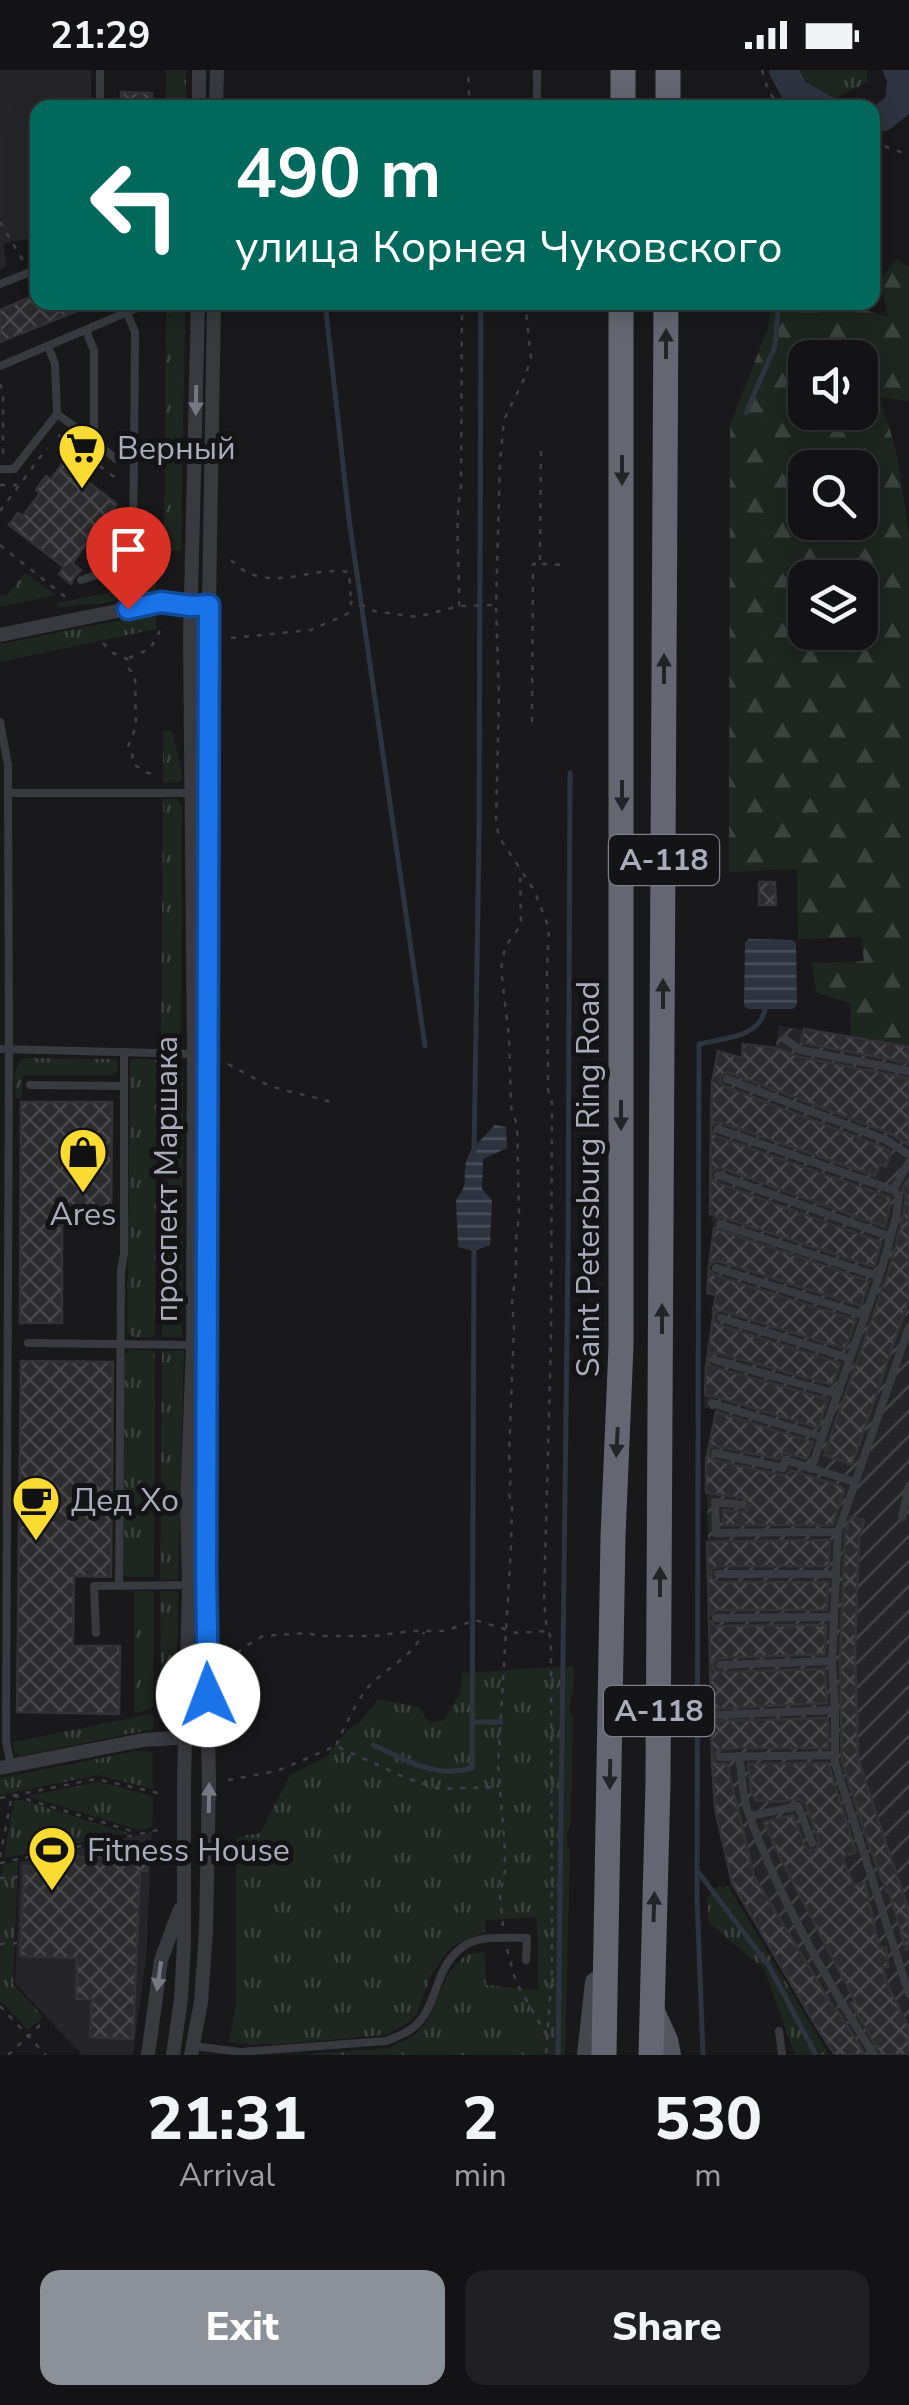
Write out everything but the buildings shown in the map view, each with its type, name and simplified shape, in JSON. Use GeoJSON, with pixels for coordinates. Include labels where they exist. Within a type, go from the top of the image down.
{"type":"FeatureCollection","features":[{"type":"Feature","properties":{"kind":"highway"},"geometry":{"type":"LineString","coordinates":[[623,70],[623,100]]}},
{"type":"Feature","properties":{"kind":"highway"},"geometry":{"type":"LineString","coordinates":[[668,70],[668,100]]}},
{"type":"Feature","properties":{"kind":"highway","name":"Saint Petersburg Ring Road"},"geometry":{"type":"LineString","coordinates":[[604,2055],[612,1537],[621,1346],[621,310]]}},
{"type":"Feature","properties":{"kind":"highway","name":"А-118"},"geometry":{"type":"LineString","coordinates":[[651,2055],[659,1705],[666,310]]}},
{"type":"Feature","properties":{"kind":"main road"},"geometry":{"type":"LineString","coordinates":[[587,2055],[609,1845]]}},
{"type":"Feature","properties":{"kind":"main road"},"geometry":{"type":"LineString","coordinates":[[651,2005],[670,2055]]}},
{"type":"Feature","properties":{"kind":"street"},"geometry":{"type":"LineString","coordinates":[[199,70],[199,100]]}},
{"type":"Feature","properties":{"kind":"street"},"geometry":{"type":"LineString","coordinates":[[216,100],[217,70]]}},
{"type":"Feature","properties":{"kind":"street","name":"проспект Маршака"},"geometry":{"type":"LineString","coordinates":[[172,2055],[181,1999],[190,1585],[187,1506],[193,1345],[194,1054],[191,606],[198,310]]}},
{"type":"Feature","properties":{"kind":"street","name":"проспект Маршака"},"geometry":{"type":"LineString","coordinates":[[192,2050],[201,2002],[206,1931],[209,1780],[209,605],[214,310]]}},
{"type":"Feature","properties":{"kind":"street"},"geometry":{"type":"LineString","coordinates":[[0,635],[161,602],[209,605]]}},
{"type":"Feature","properties":{"kind":"street"},"geometry":{"type":"LineString","coordinates":[[5,1767],[143,1740],[206,1736]]}},
{"type":"Feature","properties":{"kind":"street"},"geometry":{"type":"LineString","coordinates":[[148,2055],[161,1960],[184,1900]]}},
{"type":"Feature","properties":{"kind":"lane"},"geometry":{"type":"LineString","coordinates":[[100,70],[100,100]]}},
{"type":"Feature","properties":{"kind":"lane"},"geometry":{"type":"LineString","coordinates":[[537,70],[538,100]]}},
{"type":"Feature","properties":{"kind":"lane"},"geometry":{"type":"LineString","coordinates":[[0,284],[30,271]]}},
{"type":"Feature","properties":{"kind":"lane"},"geometry":{"type":"LineString","coordinates":[[0,366],[134,310]]}},
{"type":"Feature","properties":{"kind":"lane"},"geometry":{"type":"LineString","coordinates":[[81,580],[100,574],[134,530],[135,332],[127,313]]}},
{"type":"Feature","properties":{"kind":"lane"},"geometry":{"type":"LineString","coordinates":[[86,330],[94,351],[94,441]]}},
{"type":"Feature","properties":{"kind":"lane"},"geometry":{"type":"LineString","coordinates":[[1,469],[14,469],[58,414],[55,364],[48,346]]}},
{"type":"Feature","properties":{"kind":"lane"},"geometry":{"type":"LineString","coordinates":[[58,414],[116,459],[134,459]]}},
{"type":"Feature","properties":{"kind":"lane"},"geometry":{"type":"LineString","coordinates":[[0,722],[8,765],[3,1410],[5,1767]]}},
{"type":"Feature","properties":{"kind":"lane"},"geometry":{"type":"LineString","coordinates":[[8,793],[193,793]]}},
{"type":"Feature","properties":{"kind":"lane"},"geometry":{"type":"LineString","coordinates":[[785,1039],[800,1050],[909,1070]]}},
{"type":"Feature","properties":{"kind":"lane"},"geometry":{"type":"LineString","coordinates":[[5,1049],[194,1054]]}},
{"type":"Feature","properties":{"kind":"lane"},"geometry":{"type":"LineString","coordinates":[[119,1586],[124,1052]]}},
{"type":"Feature","properties":{"kind":"lane"},"geometry":{"type":"LineString","coordinates":[[726,1079],[886,1140],[909,1158],[893,1190]]}},
{"type":"Feature","properties":{"kind":"lane"},"geometry":{"type":"LineString","coordinates":[[30,1085],[124,1086]]}},
{"type":"Feature","properties":{"kind":"lane"},"geometry":{"type":"LineString","coordinates":[[718,1129],[893,1190],[899,1196],[891,1237],[812,1468]]}},
{"type":"Feature","properties":{"kind":"lane"},"geometry":{"type":"LineString","coordinates":[[718,1175],[891,1237]]}},
{"type":"Feature","properties":{"kind":"lane"},"geometry":{"type":"LineString","coordinates":[[720,1224],[877,1276]]}},
{"type":"Feature","properties":{"kind":"lane"},"geometry":{"type":"LineString","coordinates":[[716,1268],[864,1315]]}},
{"type":"Feature","properties":{"kind":"lane"},"geometry":{"type":"LineString","coordinates":[[720,1318],[850,1358]]}},
{"type":"Feature","properties":{"kind":"lane"},"geometry":{"type":"LineString","coordinates":[[909,1327],[838,1532],[832,1662],[835,1763],[909,1994]]}},
{"type":"Feature","properties":{"kind":"lane"},"geometry":{"type":"LineString","coordinates":[[28,1343],[193,1345]]}},
{"type":"Feature","properties":{"kind":"lane"},"geometry":{"type":"LineString","coordinates":[[715,1360],[837,1394]]}},
{"type":"Feature","properties":{"kind":"lane"},"geometry":{"type":"LineString","coordinates":[[712,1404],[822,1437]]}},
{"type":"Feature","properties":{"kind":"lane"},"geometry":{"type":"LineString","coordinates":[[716,1453],[783,1468],[786,1460],[855,1482]]}},
{"type":"Feature","properties":{"kind":"lane"},"geometry":{"type":"LineString","coordinates":[[902,1517],[909,1486]]}},
{"type":"Feature","properties":{"kind":"lane"},"geometry":{"type":"LineString","coordinates":[[744,1506],[715,1502],[716,1533],[838,1532]]}},
{"type":"Feature","properties":{"kind":"lane"},"geometry":{"type":"LineString","coordinates":[[718,1574],[836,1574]]}},
{"type":"Feature","properties":{"kind":"lane"},"geometry":{"type":"LineString","coordinates":[[96,1633],[94,1586],[190,1585]]}},
{"type":"Feature","properties":{"kind":"lane"},"geometry":{"type":"LineString","coordinates":[[716,1618],[834,1617]]}},
{"type":"Feature","properties":{"kind":"lane"},"geometry":{"type":"LineString","coordinates":[[720,1665],[832,1662]]}},
{"type":"Feature","properties":{"kind":"lane"},"geometry":{"type":"LineString","coordinates":[[715,1715],[835,1710]]}},
{"type":"Feature","properties":{"kind":"lane"},"geometry":{"type":"LineString","coordinates":[[720,1757],[835,1755]]}},
{"type":"Feature","properties":{"kind":"lane"},"geometry":{"type":"LineString","coordinates":[[740,1756],[746,1806],[773,1872],[824,1974],[874,2055]]}},
{"type":"Feature","properties":{"kind":"lane"},"geometry":{"type":"LineString","coordinates":[[750,1816],[798,1806],[812,1843]]}},
{"type":"Feature","properties":{"kind":"lane"},"geometry":{"type":"LineString","coordinates":[[192,2050],[241,2052],[386,2041],[418,2024],[442,1969],[465,1946],[488,1938],[526,1938],[526,1960]]}},
{"type":"Feature","properties":{"kind":"lane"},"geometry":{"type":"LineString","coordinates":[[779,2031],[782,2055]]}},
{"type":"Feature","properties":{"kind":"path"},"geometry":{"type":"LineString","coordinates":[[468,70],[468,100]]}},
{"type":"Feature","properties":{"kind":"path"},"geometry":{"type":"LineString","coordinates":[[762,70],[775,100]]}},
{"type":"Feature","properties":{"kind":"path"},"geometry":{"type":"LineString","coordinates":[[880,144],[909,155]]}},
{"type":"Feature","properties":{"kind":"path"},"geometry":{"type":"LineString","coordinates":[[0,222],[30,266]]}},
{"type":"Feature","properties":{"kind":"path"},"geometry":{"type":"LineString","coordinates":[[459,606],[456,513],[461,486],[462,310]]}},
{"type":"Feature","properties":{"kind":"path"},"geometry":{"type":"LineString","coordinates":[[527,310],[531,358],[504,420],[502,434],[496,606],[496,820],[499,836],[534,890],[550,928],[550,1341],[544,1600],[550,1639],[553,1883],[546,2055]]}},
{"type":"Feature","properties":{"kind":"path"},"geometry":{"type":"LineString","coordinates":[[0,384],[1,469]]}},
{"type":"Feature","properties":{"kind":"path"},"geometry":{"type":"LineString","coordinates":[[57,434],[134,491]]}},
{"type":"Feature","properties":{"kind":"path"},"geometry":{"type":"LineString","coordinates":[[540,564],[541,444]]}},
{"type":"Feature","properties":{"kind":"path"},"geometry":{"type":"LineString","coordinates":[[0,484],[19,485]]}},
{"type":"Feature","properties":{"kind":"path"},"geometry":{"type":"LineString","coordinates":[[0,546],[68,599]]}},
{"type":"Feature","properties":{"kind":"path"},"geometry":{"type":"LineString","coordinates":[[231,638],[311,630],[349,613],[351,602],[349,572],[262,578],[248,574],[232,560]]}},
{"type":"Feature","properties":{"kind":"path"},"geometry":{"type":"LineString","coordinates":[[532,722],[533,564],[566,566]]}},
{"type":"Feature","properties":{"kind":"path"},"geometry":{"type":"LineString","coordinates":[[351,602],[374,611],[417,618],[459,606],[496,606]]}},
{"type":"Feature","properties":{"kind":"path"},"geometry":{"type":"LineString","coordinates":[[103,643],[127,659],[150,649],[160,631]]}},
{"type":"Feature","properties":{"kind":"path"},"geometry":{"type":"LineString","coordinates":[[127,659],[127,667],[135,676],[136,726],[128,747],[133,764],[159,775]]}},
{"type":"Feature","properties":{"kind":"path"},"geometry":{"type":"LineString","coordinates":[[520,868],[521,925],[505,947],[501,969],[511,1107],[518,1125],[519,1216],[512,1302],[512,1508],[498,1764],[505,1850],[500,1895],[516,1982],[548,2038]]}},
{"type":"Feature","properties":{"kind":"path"},"geometry":{"type":"LineString","coordinates":[[228,1064],[275,1087],[334,1103]]}},
{"type":"Feature","properties":{"kind":"path"},"geometry":{"type":"LineString","coordinates":[[228,1662],[244,1646],[263,1636],[307,1632],[320,1636],[374,1636],[445,1630],[476,1620],[516,1633],[548,1630]]}},
{"type":"Feature","properties":{"kind":"path"},"geometry":{"type":"LineString","coordinates":[[336,1746],[371,1683],[401,1662],[424,1632]]}},
{"type":"Feature","properties":{"kind":"path"},"geometry":{"type":"LineString","coordinates":[[228,1780],[278,1770],[336,1746],[417,1782],[440,1788],[500,1787]]}},
{"type":"Feature","properties":{"kind":"path"},"geometry":{"type":"LineString","coordinates":[[0,1798],[96,1778],[158,1794]]}},
{"type":"Feature","properties":{"kind":"path"},"geometry":{"type":"LineString","coordinates":[[12,1795],[138,1833]]}},
{"type":"Feature","properties":{"kind":"path"},"geometry":{"type":"LineString","coordinates":[[0,1856],[12,1795]]}},
{"type":"Feature","properties":{"kind":"path"},"geometry":{"type":"LineString","coordinates":[[0,1863],[158,1830]]}},
{"type":"Feature","properties":{"kind":"path"},"geometry":{"type":"LineString","coordinates":[[97,1857],[98,1842]]}},
{"type":"Feature","properties":{"kind":"path"},"geometry":{"type":"LineString","coordinates":[[0,1878],[22,1877]]}},
{"type":"Feature","properties":{"kind":"path"},"geometry":{"type":"LineString","coordinates":[[0,1944],[17,1943]]}},
{"type":"Feature","properties":{"kind":"path"},"geometry":{"type":"LineString","coordinates":[[0,2006],[46,2055]]}},
{"type":"Feature","properties":{"kind":"path"},"geometry":{"type":"LineString","coordinates":[[8,2055],[40,2025]]}},
{"type":"Feature","properties":{"kind":"shaded area"},"geometry":{"type":"Polygon","coordinates":[[[0,70],[91,70],[91,100],[30,100],[30,238],[3,244],[7,266],[0,269],[0,70]]]}},
{"type":"Feature","properties":{"kind":"shaded area"},"geometry":{"type":"Polygon","coordinates":[[[749,939],[796,943],[797,1005],[793,1009],[744,1006],[745,942],[749,939]]]}},
{"type":"Feature","properties":{"kind":"shaded area"},"geometry":{"type":"Polygon","coordinates":[[[779,1026],[909,1047],[909,2055],[835,2055],[732,1883],[715,1809],[706,1460],[716,1410],[704,1407],[716,1295],[707,1293],[714,1227],[709,1180],[712,1082],[718,1051],[741,1058],[743,1044],[776,1047],[779,1026]]]}},
{"type":"Feature","properties":{"kind":"shaded area"},"geometry":{"type":"Polygon","coordinates":[[[495,1125],[506,1127],[507,1148],[483,1159],[482,1189],[492,1200],[490,1245],[474,1251],[458,1247],[456,1200],[463,1188],[469,1154],[495,1125]]]}},
{"type":"Feature","properties":{"kind":"shaded area"},"geometry":{"type":"Polygon","coordinates":[[[152,1832],[146,1959],[133,2055],[82,2055],[15,1983],[20,1862],[152,1832]]]}},
{"type":"Feature","properties":{"kind":"green space"},"geometry":{"type":"Polygon","coordinates":[[[166,70],[186,70],[186,100],[166,100],[166,70]]]}},
{"type":"Feature","properties":{"kind":"green space"},"geometry":{"type":"Polygon","coordinates":[[[797,70],[866,70],[868,82],[834,99],[803,80],[797,70]]]}},
{"type":"Feature","properties":{"kind":"green space"},"geometry":{"type":"Polygon","coordinates":[[[897,259],[909,267],[909,401],[880,397],[896,450],[909,534],[909,1047],[851,1037],[850,1003],[817,993],[811,963],[864,961],[861,937],[798,939],[797,869],[729,872],[730,425],[769,325],[769,310],[865,310],[888,317],[880,279],[897,259]]]}},
{"type":"Feature","properties":{"kind":"green space"},"geometry":{"type":"Polygon","coordinates":[[[166,310],[183,310],[181,551],[164,551],[166,310]]]}},
{"type":"Feature","properties":{"kind":"green space"},"geometry":{"type":"Polygon","coordinates":[[[25,573],[56,595],[0,607],[0,596],[8,594],[25,573]]]}},
{"type":"Feature","properties":{"kind":"green space"},"geometry":{"type":"Polygon","coordinates":[[[156,583],[156,593],[98,604],[58,607],[57,603],[156,583]]]}},
{"type":"Feature","properties":{"kind":"green space"},"geometry":{"type":"Polygon","coordinates":[[[156,616],[156,629],[0,662],[0,644],[156,616]]]}},
{"type":"Feature","properties":{"kind":"green space"},"geometry":{"type":"Polygon","coordinates":[[[163,731],[172,731],[183,779],[178,782],[163,783],[163,731]]]}},
{"type":"Feature","properties":{"kind":"green space"},"geometry":{"type":"Polygon","coordinates":[[[163,799],[177,799],[182,806],[181,1031],[176,1038],[161,1038],[163,799]]]}},
{"type":"Feature","properties":{"kind":"green space"},"geometry":{"type":"Polygon","coordinates":[[[24,1058],[117,1059],[118,1070],[112,1075],[23,1075],[22,1098],[16,1098],[16,1071],[24,1058]]]}},
{"type":"Feature","properties":{"kind":"green space"},"geometry":{"type":"Polygon","coordinates":[[[132,1059],[157,1060],[155,1337],[133,1337],[127,1332],[132,1059]]]}},
{"type":"Feature","properties":{"kind":"green space"},"geometry":{"type":"Polygon","coordinates":[[[164,1060],[179,1060],[183,1066],[182,1337],[162,1337],[164,1060]]]}},
{"type":"Feature","properties":{"kind":"green space"},"geometry":{"type":"Polygon","coordinates":[[[129,1350],[155,1351],[154,1577],[122,1574],[124,1357],[129,1350]]]}},
{"type":"Feature","properties":{"kind":"green space"},"geometry":{"type":"Polygon","coordinates":[[[162,1351],[184,1351],[178,1580],[160,1580],[162,1351]]]}},
{"type":"Feature","properties":{"kind":"green space"},"geometry":{"type":"Polygon","coordinates":[[[134,1591],[154,1591],[153,1706],[134,1713],[134,1591]]]}},
{"type":"Feature","properties":{"kind":"green space"},"geometry":{"type":"Polygon","coordinates":[[[160,1591],[178,1592],[177,1689],[161,1687],[160,1591]]]}},
{"type":"Feature","properties":{"kind":"green space"},"geometry":{"type":"Polygon","coordinates":[[[573,1666],[569,1707],[573,1718],[571,1824],[567,1837],[570,1850],[565,2055],[295,2055],[389,2048],[415,2035],[428,2019],[448,1974],[466,1954],[485,1952],[486,1985],[538,1990],[537,1917],[486,1920],[485,1932],[451,1947],[432,1973],[417,2014],[385,2035],[282,2044],[229,2042],[236,2003],[236,1837],[260,1833],[290,1775],[326,1757],[378,1699],[418,1707],[430,1723],[444,1720],[460,1693],[462,1673],[573,1666]]]}},
{"type":"Feature","properties":{"kind":"green space"},"geometry":{"type":"Polygon","coordinates":[[[151,1714],[153,1729],[20,1756],[15,1751],[13,1742],[151,1714]]]}},
{"type":"Feature","properties":{"kind":"green space"},"geometry":{"type":"Polygon","coordinates":[[[136,1751],[153,1752],[153,1789],[99,1775],[0,1795],[0,1778],[136,1751]]]}},
{"type":"Feature","properties":{"kind":"green space"},"geometry":{"type":"Polygon","coordinates":[[[99,1782],[153,1796],[152,1827],[139,1830],[26,1796],[99,1782]]]}},
{"type":"Feature","properties":{"kind":"green space"},"geometry":{"type":"Polygon","coordinates":[[[14,1800],[128,1833],[4,1858],[14,1800]]]}},
{"type":"Feature","properties":{"kind":"green space"},"geometry":{"type":"Polygon","coordinates":[[[18,1861],[13,1984],[43,2017],[28,2030],[0,2000],[0,1878],[2,1865],[18,1861]]]}},
{"type":"Feature","properties":{"kind":"green space"},"geometry":{"type":"Polygon","coordinates":[[[718,1886],[729,1887],[829,2055],[795,2055],[764,1969],[709,1923],[707,1897],[718,1886]]]}},
{"type":"Feature","properties":{"kind":"waterway"},"geometry":{"type":"LineString","coordinates":[[783,70],[795,92],[809,100]]}},
{"type":"Feature","properties":{"kind":"waterway"},"geometry":{"type":"LineString","coordinates":[[880,118],[898,105],[902,77],[897,70]]}},
{"type":"Feature","properties":{"kind":"waterway"},"geometry":{"type":"LineString","coordinates":[[794,100],[795,92]]}},
{"type":"Feature","properties":{"kind":"waterway"},"geometry":{"type":"LineString","coordinates":[[326,310],[349,519],[425,1046]]}},
{"type":"Feature","properties":{"kind":"waterway"},"geometry":{"type":"LineString","coordinates":[[474,1154],[481,310]]}},
{"type":"Feature","properties":{"kind":"waterway"},"geometry":{"type":"LineString","coordinates":[[746,413],[775,346],[778,310]]}},
{"type":"Feature","properties":{"kind":"waterway"},"geometry":{"type":"LineString","coordinates":[[558,2055],[570,773]]}},
{"type":"Feature","properties":{"kind":"waterway"},"geometry":{"type":"LineString","coordinates":[[703,2055],[697,1897],[699,1044],[748,1031],[762,1019],[765,1009]]}},
{"type":"Feature","properties":{"kind":"waterway"},"geometry":{"type":"LineString","coordinates":[[373,1745],[433,1770],[472,1768],[474,1245]]}},
{"type":"Feature","properties":{"kind":"waterway"},"geometry":{"type":"LineString","coordinates":[[474,1722],[501,1722]]}},
{"type":"Feature","properties":{"kind":"waterway"},"geometry":{"type":"LineString","coordinates":[[699,1873],[769,1966],[816,2055]]}},
{"type":"Feature","properties":{"kind":"place","name":"Верный"},"geometry":{"type":"Point","coordinates":[82,490]}},
{"type":"Feature","properties":{"kind":"place","name":"Ares"},"geometry":{"type":"Point","coordinates":[83,1194]}},
{"type":"Feature","properties":{"kind":"place","name":"Дед Хо"},"geometry":{"type":"Point","coordinates":[36,1542]}},
{"type":"Feature","properties":{"kind":"place","name":"Fitness House"},"geometry":{"type":"Point","coordinates":[52,1892]}},
{"type":"Feature","properties":{"kind":"route"},"geometry":{"type":"LineString","coordinates":[[128,609],[161,602],[209,605],[208,1695]]}}]}
